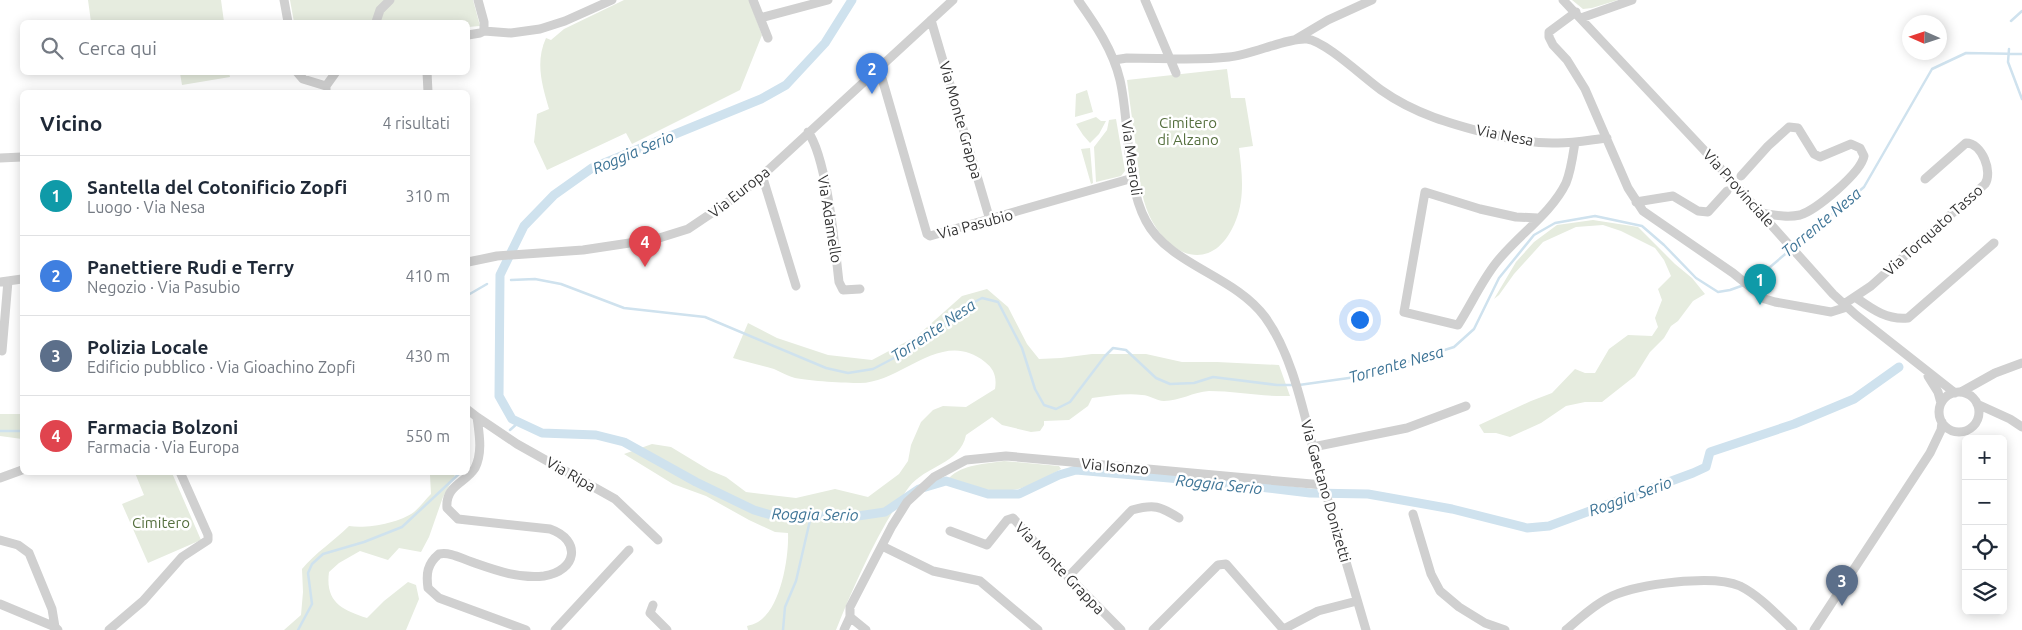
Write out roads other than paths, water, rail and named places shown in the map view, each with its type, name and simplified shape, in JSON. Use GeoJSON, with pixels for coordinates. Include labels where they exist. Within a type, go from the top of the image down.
{"type":"FeatureCollection","features":[{"type":"Feature","properties":{"kind":"street"},"geometry":{"type":"LineString","coordinates":[[284,0],[288,20]]}},
{"type":"Feature","properties":{"kind":"street"},"geometry":{"type":"LineString","coordinates":[[377,20],[380,10],[390,0]]}},
{"type":"Feature","properties":{"kind":"street"},"geometry":{"type":"LineString","coordinates":[[478,0],[484,22],[484,31]]}},
{"type":"Feature","properties":{"kind":"street"},"geometry":{"type":"LineString","coordinates":[[470,35],[480,34],[484,31],[511,33],[540,29],[565,21],[612,0]]}},
{"type":"Feature","properties":{"kind":"street"},"geometry":{"type":"LineString","coordinates":[[753,0],[768,38]]}},
{"type":"Feature","properties":{"kind":"street"},"geometry":{"type":"LineString","coordinates":[[760,18],[828,0]]}},
{"type":"Feature","properties":{"kind":"street","name":"Via Europa"},"geometry":{"type":"LineString","coordinates":[[470,262],[502,255],[583,250],[656,240],[688,229],[740,194],[762,175],[953,0]]}},
{"type":"Feature","properties":{"kind":"street","name":"Via Mearoli"},"geometry":{"type":"LineString","coordinates":[[1078,0],[1090,17],[1114,60],[1124,104],[1137,202],[1153,233],[1178,254],[1241,293],[1264,316],[1284,352]]}},
{"type":"Feature","properties":{"kind":"street"},"geometry":{"type":"LineString","coordinates":[[1145,0],[1176,73]]}},
{"type":"Feature","properties":{"kind":"street"},"geometry":{"type":"LineString","coordinates":[[1296,39],[1328,20],[1372,0]]}},
{"type":"Feature","properties":{"kind":"street","name":"Via Provinciale"},"geometry":{"type":"LineString","coordinates":[[1563,0],[1784,237],[1845,306],[1922,368],[1958,392]]}},
{"type":"Feature","properties":{"kind":"street"},"geometry":{"type":"LineString","coordinates":[[1632,0],[1579,15],[1553,29],[1549,32],[1549,37],[1567,60],[1585,89],[1628,188],[1642,211],[1738,277],[1765,299],[1831,312],[1845,306]]}},
{"type":"Feature","properties":{"kind":"street","name":"Via Monte Grappa"},"geometry":{"type":"LineString","coordinates":[[931,20],[990,220]]}},
{"type":"Feature","properties":{"kind":"street"},"geometry":{"type":"LineString","coordinates":[[1312,40],[1314,34],[1328,20]]}},
{"type":"Feature","properties":{"kind":"street","name":"Via Nesa"},"geometry":{"type":"LineString","coordinates":[[1114,60],[1127,58],[1230,57],[1263,50],[1296,39],[1312,40],[1328,48],[1383,91],[1412,109],[1432,118],[1512,139],[1556,143],[1607,138]]}},
{"type":"Feature","properties":{"kind":"street","name":"Via Pasubio"},"geometry":{"type":"LineString","coordinates":[[879,68],[927,234],[930,236],[1133,178]]}},
{"type":"Feature","properties":{"kind":"street"},"geometry":{"type":"LineString","coordinates":[[300,75],[303,79],[326,89],[334,75]]}},
{"type":"Feature","properties":{"kind":"street"},"geometry":{"type":"LineString","coordinates":[[427,75],[428,90]]}},
{"type":"Feature","properties":{"kind":"street"},"geometry":{"type":"LineString","coordinates":[[1741,176],[1768,146],[1789,127],[1798,128],[1814,154],[1820,158],[1850,144],[1860,148],[1864,156],[1858,168],[1848,180],[1807,212],[1792,216],[1761,213]]}},
{"type":"Feature","properties":{"kind":"street","name":"Via Adamello"},"geometry":{"type":"LineString","coordinates":[[808,132],[817,151],[822,173],[840,282],[843,290],[860,288]]}},
{"type":"Feature","properties":{"kind":"street"},"geometry":{"type":"LineString","coordinates":[[1538,218],[1516,217],[1480,209],[1424,192],[1404,312],[1458,325],[1494,265],[1538,218],[1560,194],[1567,181],[1574,142]]}},
{"type":"Feature","properties":{"kind":"street","name":"Via Torquato Tasso"},"geometry":{"type":"LineString","coordinates":[[1845,306],[1871,286],[1985,184],[1988,180],[1986,162],[1978,148],[1971,143],[1966,143],[1925,179]]}},
{"type":"Feature","properties":{"kind":"street"},"geometry":{"type":"LineString","coordinates":[[0,158],[20,157]]}},
{"type":"Feature","properties":{"kind":"street"},"geometry":{"type":"LineString","coordinates":[[762,175],[796,286]]}},
{"type":"Feature","properties":{"kind":"street"},"geometry":{"type":"LineString","coordinates":[[1636,202],[1673,196],[1698,211],[1708,212],[1727,191]]}},
{"type":"Feature","properties":{"kind":"street"},"geometry":{"type":"LineString","coordinates":[[1855,297],[1869,307],[1891,318],[1908,318],[1994,243]]}},
{"type":"Feature","properties":{"kind":"street"},"geometry":{"type":"LineString","coordinates":[[2,351],[4,281],[20,279]]}},
{"type":"Feature","properties":{"kind":"street","name":"Via Gaetano Donizetti"},"geometry":{"type":"LineString","coordinates":[[1284,352],[1299,397],[1366,630]]}},
{"type":"Feature","properties":{"kind":"street"},"geometry":{"type":"LineString","coordinates":[[1954,431],[1942,422],[1939,414],[1941,403],[1946,397],[1995,373],[2022,363]]}},
{"type":"Feature","properties":{"kind":"street","name":"Via Provinciale"},"geometry":{"type":"LineString","coordinates":[[1922,368],[1934,385],[1941,403]]}},
{"type":"Feature","properties":{"kind":"street"},"geometry":{"type":"LineString","coordinates":[[1930,453],[1947,435],[1954,431],[1967,430],[1977,419],[1978,414],[1974,401],[1980,381]]}},
{"type":"Feature","properties":{"kind":"street"},"geometry":{"type":"LineString","coordinates":[[1958,392],[2022,427]]}},
{"type":"Feature","properties":{"kind":"street"},"geometry":{"type":"LineString","coordinates":[[1313,447],[1406,428],[1466,406]]}},
{"type":"Feature","properties":{"kind":"street","name":"Via Ripa"},"geometry":{"type":"LineString","coordinates":[[470,412],[518,444],[615,499],[658,540]]}},
{"type":"Feature","properties":{"kind":"street"},"geometry":{"type":"LineString","coordinates":[[1977,419],[2001,415]]}},
{"type":"Feature","properties":{"kind":"street"},"geometry":{"type":"LineString","coordinates":[[470,472],[474,468],[480,443],[477,417]]}},
{"type":"Feature","properties":{"kind":"street"},"geometry":{"type":"LineString","coordinates":[[1814,630],[1930,453],[1941,430],[1942,422]]}},
{"type":"Feature","properties":{"kind":"street","name":"Via Isonzo"},"geometry":{"type":"LineString","coordinates":[[882,546],[907,502],[934,477],[966,460],[1006,456],[1323,485]]}},
{"type":"Feature","properties":{"kind":"street"},"geometry":{"type":"LineString","coordinates":[[0,478],[20,471]]}},
{"type":"Feature","properties":{"kind":"street"},"geometry":{"type":"LineString","coordinates":[[109,630],[143,601],[182,557],[208,540],[208,535],[181,475]]}},
{"type":"Feature","properties":{"kind":"street"},"geometry":{"type":"LineString","coordinates":[[467,475],[452,489],[446,501],[447,508],[458,519],[550,529],[561,533],[569,543],[572,552],[569,563],[562,570],[554,573],[543,576],[524,576],[506,573],[446,553],[439,554],[429,564],[427,572],[428,588],[439,598],[526,630]]}},
{"type":"Feature","properties":{"kind":"street"},"geometry":{"type":"LineString","coordinates":[[1068,576],[1132,510],[1159,506],[1179,518]]}},
{"type":"Feature","properties":{"kind":"street"},"geometry":{"type":"LineString","coordinates":[[1413,514],[1431,574],[1440,592],[1459,607],[1485,623],[1505,630]]}},
{"type":"Feature","properties":{"kind":"street","name":"Via Monte Grappa"},"geometry":{"type":"LineString","coordinates":[[950,531],[987,545],[1007,520],[1013,518],[1121,630]]}},
{"type":"Feature","properties":{"kind":"street"},"geometry":{"type":"LineString","coordinates":[[0,540],[18,545],[30,553],[57,628]]}},
{"type":"Feature","properties":{"kind":"street"},"geometry":{"type":"LineString","coordinates":[[844,630],[850,617],[850,607],[882,546],[933,571],[980,581],[1038,630]]}},
{"type":"Feature","properties":{"kind":"street"},"geometry":{"type":"LineString","coordinates":[[555,630],[629,550]]}},
{"type":"Feature","properties":{"kind":"street"},"geometry":{"type":"LineString","coordinates":[[1153,630],[1218,564],[1226,564],[1282,629],[1318,611],[1357,601]]}},
{"type":"Feature","properties":{"kind":"street"},"geometry":{"type":"LineString","coordinates":[[1566,630],[1590,610],[1612,596],[1640,587],[1711,580],[1740,586],[1754,594],[1793,630]]}},
{"type":"Feature","properties":{"kind":"street"},"geometry":{"type":"LineString","coordinates":[[0,604],[57,628]]}},
{"type":"Feature","properties":{"kind":"street"},"geometry":{"type":"LineString","coordinates":[[653,605],[650,614],[667,630]]}},
{"type":"Feature","properties":{"kind":"street"},"geometry":{"type":"LineString","coordinates":[[850,617],[866,630]]}},
{"type":"Feature","properties":{"kind":"waterway","name":"Roggia Serio"},"geometry":{"type":"LineString","coordinates":[[852,0],[825,43],[786,85],[761,99],[592,168],[554,195],[524,226],[500,275],[499,396],[512,419],[542,433],[596,435],[624,442],[696,482],[754,510],[771,515],[851,517],[885,512],[919,489],[946,481],[988,494],[1019,494],[1059,475],[1076,470],[1216,482],[1310,493],[1368,494],[1452,509],[1527,528],[1549,526],[1693,473],[1706,467],[1710,452],[1794,424],[1854,399],[1899,367]]}},
{"type":"Feature","properties":{"kind":"waterway"},"geometry":{"type":"LineString","coordinates":[[2011,21],[2022,11]]}},
{"type":"Feature","properties":{"kind":"waterway"},"geometry":{"type":"LineString","coordinates":[[2009,49],[2008,62],[2022,99]]}},
{"type":"Feature","properties":{"kind":"waterway","name":"Torrente Nesa"},"geometry":{"type":"LineString","coordinates":[[1748,282],[1763,273],[1864,187],[1932,69],[1966,53],[2022,54]]}},
{"type":"Feature","properties":{"kind":"waterway","name":"Torrente Nesa"},"geometry":{"type":"LineString","coordinates":[[1299,385],[1363,376],[1454,347],[1474,329],[1499,278],[1534,235],[1555,223],[1595,216],[1642,226],[1664,245],[1696,278],[1718,292],[1744,285]]}},
{"type":"Feature","properties":{"kind":"waterway","name":"Torrente Nesa"},"geometry":{"type":"LineString","coordinates":[[511,280],[535,279],[561,284],[624,308],[705,317],[826,368],[848,373],[873,369],[913,348],[965,307],[982,298],[998,302],[1022,348],[1035,389],[1044,405],[1056,409],[1070,402],[1113,348],[1126,350],[1156,378],[1170,384],[1194,383],[1213,377],[1277,385],[1294,385]]}},
{"type":"Feature","properties":{"kind":"waterway","name":"Torrente Nesa"},"geometry":{"type":"LineString","coordinates":[[470,294],[487,284]]}},
{"type":"Feature","properties":{"kind":"waterway"},"geometry":{"type":"LineString","coordinates":[[510,430],[519,422]]}},
{"type":"Feature","properties":{"kind":"waterway","name":"Torrente Nesa"},"geometry":{"type":"LineString","coordinates":[[0,431],[20,431]]}},
{"type":"Feature","properties":{"kind":"waterway"},"geometry":{"type":"LineString","coordinates":[[298,630],[312,604],[308,573],[312,564],[323,554],[364,542],[402,527],[458,475]]}},
{"type":"Feature","properties":{"kind":"waterway"},"geometry":{"type":"LineString","coordinates":[[783,630],[785,607],[796,581],[811,516]]}},
{"type":"Feature","properties":{"kind":"place","name":"Panettiere Rudi e Terry"},"geometry":{"type":"Point","coordinates":[872,94]}},
{"type":"Feature","properties":{"kind":"place","name":"Farmacia Bolzoni"},"geometry":{"type":"Point","coordinates":[645,267]}},
{"type":"Feature","properties":{"kind":"place","name":"Santella del Cotonificio Zopfi"},"geometry":{"type":"Point","coordinates":[1760,305]}},
{"type":"Feature","properties":{"kind":"place","name":"Polizia Locale"},"geometry":{"type":"Point","coordinates":[1842,606]}},
{"type":"Feature","properties":{"kind":"park label","name":"Cimitero di Alzano"},"geometry":{"type":"Point","coordinates":[1188,130]}},
{"type":"Feature","properties":{"kind":"park label","name":"Cimitero"},"geometry":{"type":"Point","coordinates":[161,522]}}]}
